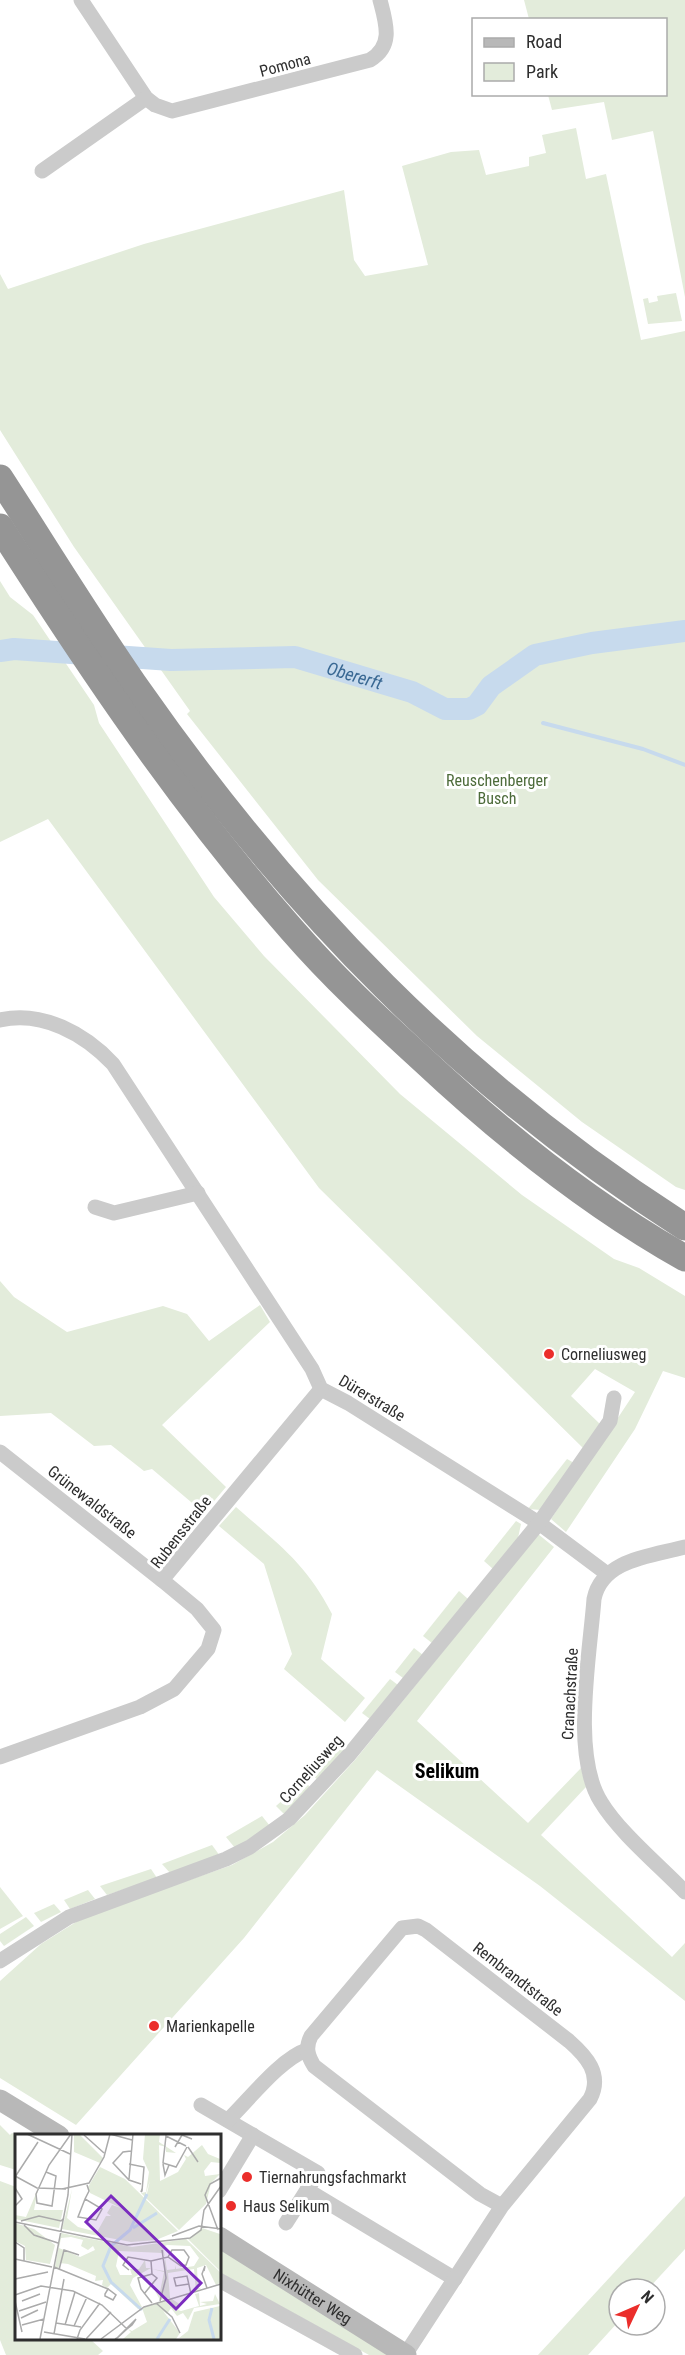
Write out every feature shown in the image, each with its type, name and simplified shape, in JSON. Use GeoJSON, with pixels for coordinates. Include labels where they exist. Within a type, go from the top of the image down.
{"type":"FeatureCollection","features":[{"type":"Feature","properties":{"kind":"highway"},"geometry":{"type":"LineString","coordinates":[[0,478],[138,689],[236,821],[308,906],[384,988],[468,1067],[528,1117],[597,1168],[685,1227]]}},
{"type":"Feature","properties":{"kind":"highway"},"geometry":{"type":"LineString","coordinates":[[0,527],[107,692],[229,855],[294,932],[369,1010],[458,1094],[516,1143],[578,1189],[682,1256]]}},
{"type":"Feature","properties":{"kind":"main road"},"geometry":{"type":"LineString","coordinates":[[0,2100],[56,2134]]}},
{"type":"Feature","properties":{"kind":"main road","name":"Nixhütter Weg"},"geometry":{"type":"LineString","coordinates":[[220,2239],[406,2355]]}},
{"type":"Feature","properties":{"kind":"street"},"geometry":{"type":"LineString","coordinates":[[42,171],[146,98],[81,0]]}},
{"type":"Feature","properties":{"kind":"street","name":"Pomona"},"geometry":{"type":"LineString","coordinates":[[146,98],[163,108],[181,110],[370,60],[380,52],[387,40],[387,24],[380,0]]}},
{"type":"Feature","properties":{"kind":"street","name":"Dürerstraße"},"geometry":{"type":"LineString","coordinates":[[0,1020],[20,1018],[53,1024],[80,1036],[104,1054],[198,1193],[312,1369],[321,1389],[348,1403],[539,1524]]}},
{"type":"Feature","properties":{"kind":"street"},"geometry":{"type":"LineString","coordinates":[[95,1207],[114,1213],[198,1193]]}},
{"type":"Feature","properties":{"kind":"street","name":"Rubensstraße"},"geometry":{"type":"LineString","coordinates":[[0,1757],[140,1707],[174,1689],[208,1649],[214,1630],[197,1609],[162,1580],[321,1389]]}},
{"type":"Feature","properties":{"kind":"street","name":"Corneliusweg"},"geometry":{"type":"LineString","coordinates":[[0,1961],[69,1917],[226,1859],[250,1847],[289,1819],[349,1755],[539,1524],[610,1421],[614,1398]]}},
{"type":"Feature","properties":{"kind":"street","name":"Grünewaldstraße"},"geometry":{"type":"LineString","coordinates":[[0,1452],[162,1580]]}},
{"type":"Feature","properties":{"kind":"street"},"geometry":{"type":"LineString","coordinates":[[539,1524],[606,1573],[630,1562],[685,1547]]}},
{"type":"Feature","properties":{"kind":"street","name":"Cranachstraße"},"geometry":{"type":"LineString","coordinates":[[606,1573],[594,1599],[583,1730],[590,1779],[607,1810],[685,1892]]}},
{"type":"Feature","properties":{"kind":"street","name":"Rembrandtstraße"},"geometry":{"type":"LineString","coordinates":[[228,2121],[281,2067],[299,2052],[307,2050],[311,2036],[395,1932],[409,1926],[426,1930],[569,2041],[592,2066],[595,2080],[592,2094],[502,2206],[406,2355]]}},
{"type":"Feature","properties":{"kind":"street"},"geometry":{"type":"LineString","coordinates":[[307,2050],[314,2066],[480,2194],[502,2206]]}},
{"type":"Feature","properties":{"kind":"street"},"geometry":{"type":"LineString","coordinates":[[201,2104],[318,2173],[286,2223]]}},
{"type":"Feature","properties":{"kind":"street"},"geometry":{"type":"LineString","coordinates":[[220,2189],[254,2135]]}},
{"type":"Feature","properties":{"kind":"street"},"geometry":{"type":"LineString","coordinates":[[307,2190],[455,2279]]}},
{"type":"Feature","properties":{"kind":"street","name":"Nixhütter Weg"},"geometry":{"type":"LineString","coordinates":[[220,2281],[355,2355]]}},
{"type":"Feature","properties":{"kind":"green space"},"geometry":{"type":"Polygon","coordinates":[[[524,0],[685,0],[685,297],[653,131],[612,140],[604,102],[552,110],[548,96],[667,96],[667,18],[529,18],[524,0]]]}},
{"type":"Feature","properties":{"kind":"green space","name":"Reuschenberger Busch"},"geometry":{"type":"Polygon","coordinates":[[[576,128],[586,179],[606,174],[641,340],[685,331],[685,1190],[676,1187],[582,1122],[477,1036],[318,880],[187,714],[190,711],[74,547],[0,430],[0,274],[8,289],[144,244],[344,190],[354,260],[365,276],[428,265],[402,166],[451,152],[479,150],[486,175],[529,166],[529,157],[546,153],[542,135],[576,128]]]}},
{"type":"Feature","properties":{"kind":"green space"},"geometry":{"type":"Polygon","coordinates":[[[676,293],[682,321],[648,324],[643,299],[648,298],[649,303],[658,301],[657,296],[676,293]]]}},
{"type":"Feature","properties":{"kind":"green space"},"geometry":{"type":"Polygon","coordinates":[[[0,581],[10,597],[33,615],[94,705],[99,723],[214,897],[264,956],[400,1094],[522,1195],[614,1259],[639,1268],[685,1296],[685,1378],[663,1371],[635,1429],[566,1532],[551,1519],[635,1392],[595,1369],[571,1396],[600,1424],[583,1448],[319,1188],[48,819],[0,842],[0,581]]]}},
{"type":"Feature","properties":{"kind":"green space"},"geometry":{"type":"Polygon","coordinates":[[[0,1281],[14,1297],[67,1332],[163,1306],[187,1314],[209,1341],[260,1305],[270,1322],[162,1425],[226,1487],[204,1513],[152,1469],[144,1471],[111,1445],[94,1446],[51,1413],[0,1416],[0,1281]]]}},
{"type":"Feature","properties":{"kind":"green space"},"geometry":{"type":"Polygon","coordinates":[[[567,1459],[576,1464],[541,1510],[528,1509],[567,1459]]]}},
{"type":"Feature","properties":{"kind":"green space"},"geometry":{"type":"Polygon","coordinates":[[[236,1507],[301,1567],[332,1614],[321,1659],[365,1698],[345,1722],[284,1669],[292,1654],[264,1564],[219,1526],[236,1507]]]}},
{"type":"Feature","properties":{"kind":"green space"},"geometry":{"type":"Polygon","coordinates":[[[516,1521],[521,1524],[518,1538],[493,1569],[484,1561],[516,1521]]]}},
{"type":"Feature","properties":{"kind":"green space"},"geometry":{"type":"Polygon","coordinates":[[[538,1534],[554,1547],[417,1721],[528,1823],[581,1768],[586,1787],[541,1835],[672,1957],[685,1943],[685,2001],[540,1886],[377,1770],[244,1938],[76,2125],[0,2078],[0,1981],[41,1944],[84,1917],[232,1865],[273,1842],[305,1815],[355,1760],[538,1534]]]}},
{"type":"Feature","properties":{"kind":"green space"},"geometry":{"type":"Polygon","coordinates":[[[459,1591],[468,1599],[432,1643],[423,1636],[459,1591]]]}},
{"type":"Feature","properties":{"kind":"green space"},"geometry":{"type":"Polygon","coordinates":[[[414,1648],[423,1655],[403,1678],[395,1672],[414,1648]]]}},
{"type":"Feature","properties":{"kind":"green space"},"geometry":{"type":"Polygon","coordinates":[[[390,1679],[398,1685],[370,1719],[362,1713],[390,1679]]]}},
{"type":"Feature","properties":{"kind":"green space"},"geometry":{"type":"Polygon","coordinates":[[[339,1738],[349,1746],[319,1781],[310,1773],[339,1738]]]}},
{"type":"Feature","properties":{"kind":"green space"},"geometry":{"type":"Polygon","coordinates":[[[304,1781],[312,1789],[285,1815],[276,1806],[304,1781]]]}},
{"type":"Feature","properties":{"kind":"green space"},"geometry":{"type":"Polygon","coordinates":[[[262,1816],[270,1826],[235,1848],[226,1837],[262,1816]]]}},
{"type":"Feature","properties":{"kind":"green space"},"geometry":{"type":"Polygon","coordinates":[[[212,1845],[220,1856],[171,1874],[162,1864],[212,1845]]]}},
{"type":"Feature","properties":{"kind":"green space"},"geometry":{"type":"Polygon","coordinates":[[[151,1869],[157,1878],[107,1895],[100,1886],[151,1869]]]}},
{"type":"Feature","properties":{"kind":"green space"},"geometry":{"type":"Polygon","coordinates":[[[0,1887],[23,1916],[0,1929],[0,1887]]]}},
{"type":"Feature","properties":{"kind":"green space"},"geometry":{"type":"Polygon","coordinates":[[[88,1890],[95,1899],[70,1909],[64,1900],[88,1890]]]}},
{"type":"Feature","properties":{"kind":"green space"},"geometry":{"type":"Polygon","coordinates":[[[54,1904],[61,1912],[41,1922],[34,1913],[54,1904]]]}},
{"type":"Feature","properties":{"kind":"green space"},"geometry":{"type":"Polygon","coordinates":[[[26,1917],[34,1926],[4,1946],[0,1941],[0,1934],[26,1917]]]}},
{"type":"Feature","properties":{"kind":"green space"},"geometry":{"type":"Polygon","coordinates":[[[0,2125],[10,2135],[15,2134],[15,2170],[0,2165],[0,2125]]]}},
{"type":"Feature","properties":{"kind":"green space"},"geometry":{"type":"Polygon","coordinates":[[[0,2181],[15,2187],[15,2340],[91,2340],[103,2351],[98,2355],[6,2355],[0,2340],[0,2181]]]}},
{"type":"Feature","properties":{"kind":"green space"},"geometry":{"type":"Polygon","coordinates":[[[685,2196],[685,2249],[659,2277],[610,2277],[685,2196]]]}},
{"type":"Feature","properties":{"kind":"green space"},"geometry":{"type":"Polygon","coordinates":[[[220,2247],[388,2355],[369,2355],[220,2273],[220,2247]]]}},
{"type":"Feature","properties":{"kind":"green space"},"geometry":{"type":"Polygon","coordinates":[[[607,2280],[607,2334],[588,2355],[538,2355],[607,2280]]]}},
{"type":"Feature","properties":{"kind":"waterway","name":"Obererft"},"geometry":{"type":"LineString","coordinates":[[0,651],[14,649],[171,660],[295,657],[412,692],[445,709],[469,709],[477,705],[491,686],[535,655],[592,643],[685,631]]}},
{"type":"Feature","properties":{"kind":"waterway"},"geometry":{"type":"LineString","coordinates":[[543,723],[643,749],[685,765]]}},
{"type":"Feature","properties":{"kind":"place","name":"Corneliusweg"},"geometry":{"type":"Point","coordinates":[549,1354]}},
{"type":"Feature","properties":{"kind":"place","name":"Marienkapelle"},"geometry":{"type":"Point","coordinates":[154,2026]}},
{"type":"Feature","properties":{"kind":"place","name":"Tiernahrungsfachmarkt"},"geometry":{"type":"Point","coordinates":[247,2177]}},
{"type":"Feature","properties":{"kind":"place","name":"Haus Selikum"},"geometry":{"type":"Point","coordinates":[231,2206]}},
{"type":"Feature","properties":{"kind":"district","name":"Selikum"},"geometry":{"type":"Point","coordinates":[447,1771]}}]}
